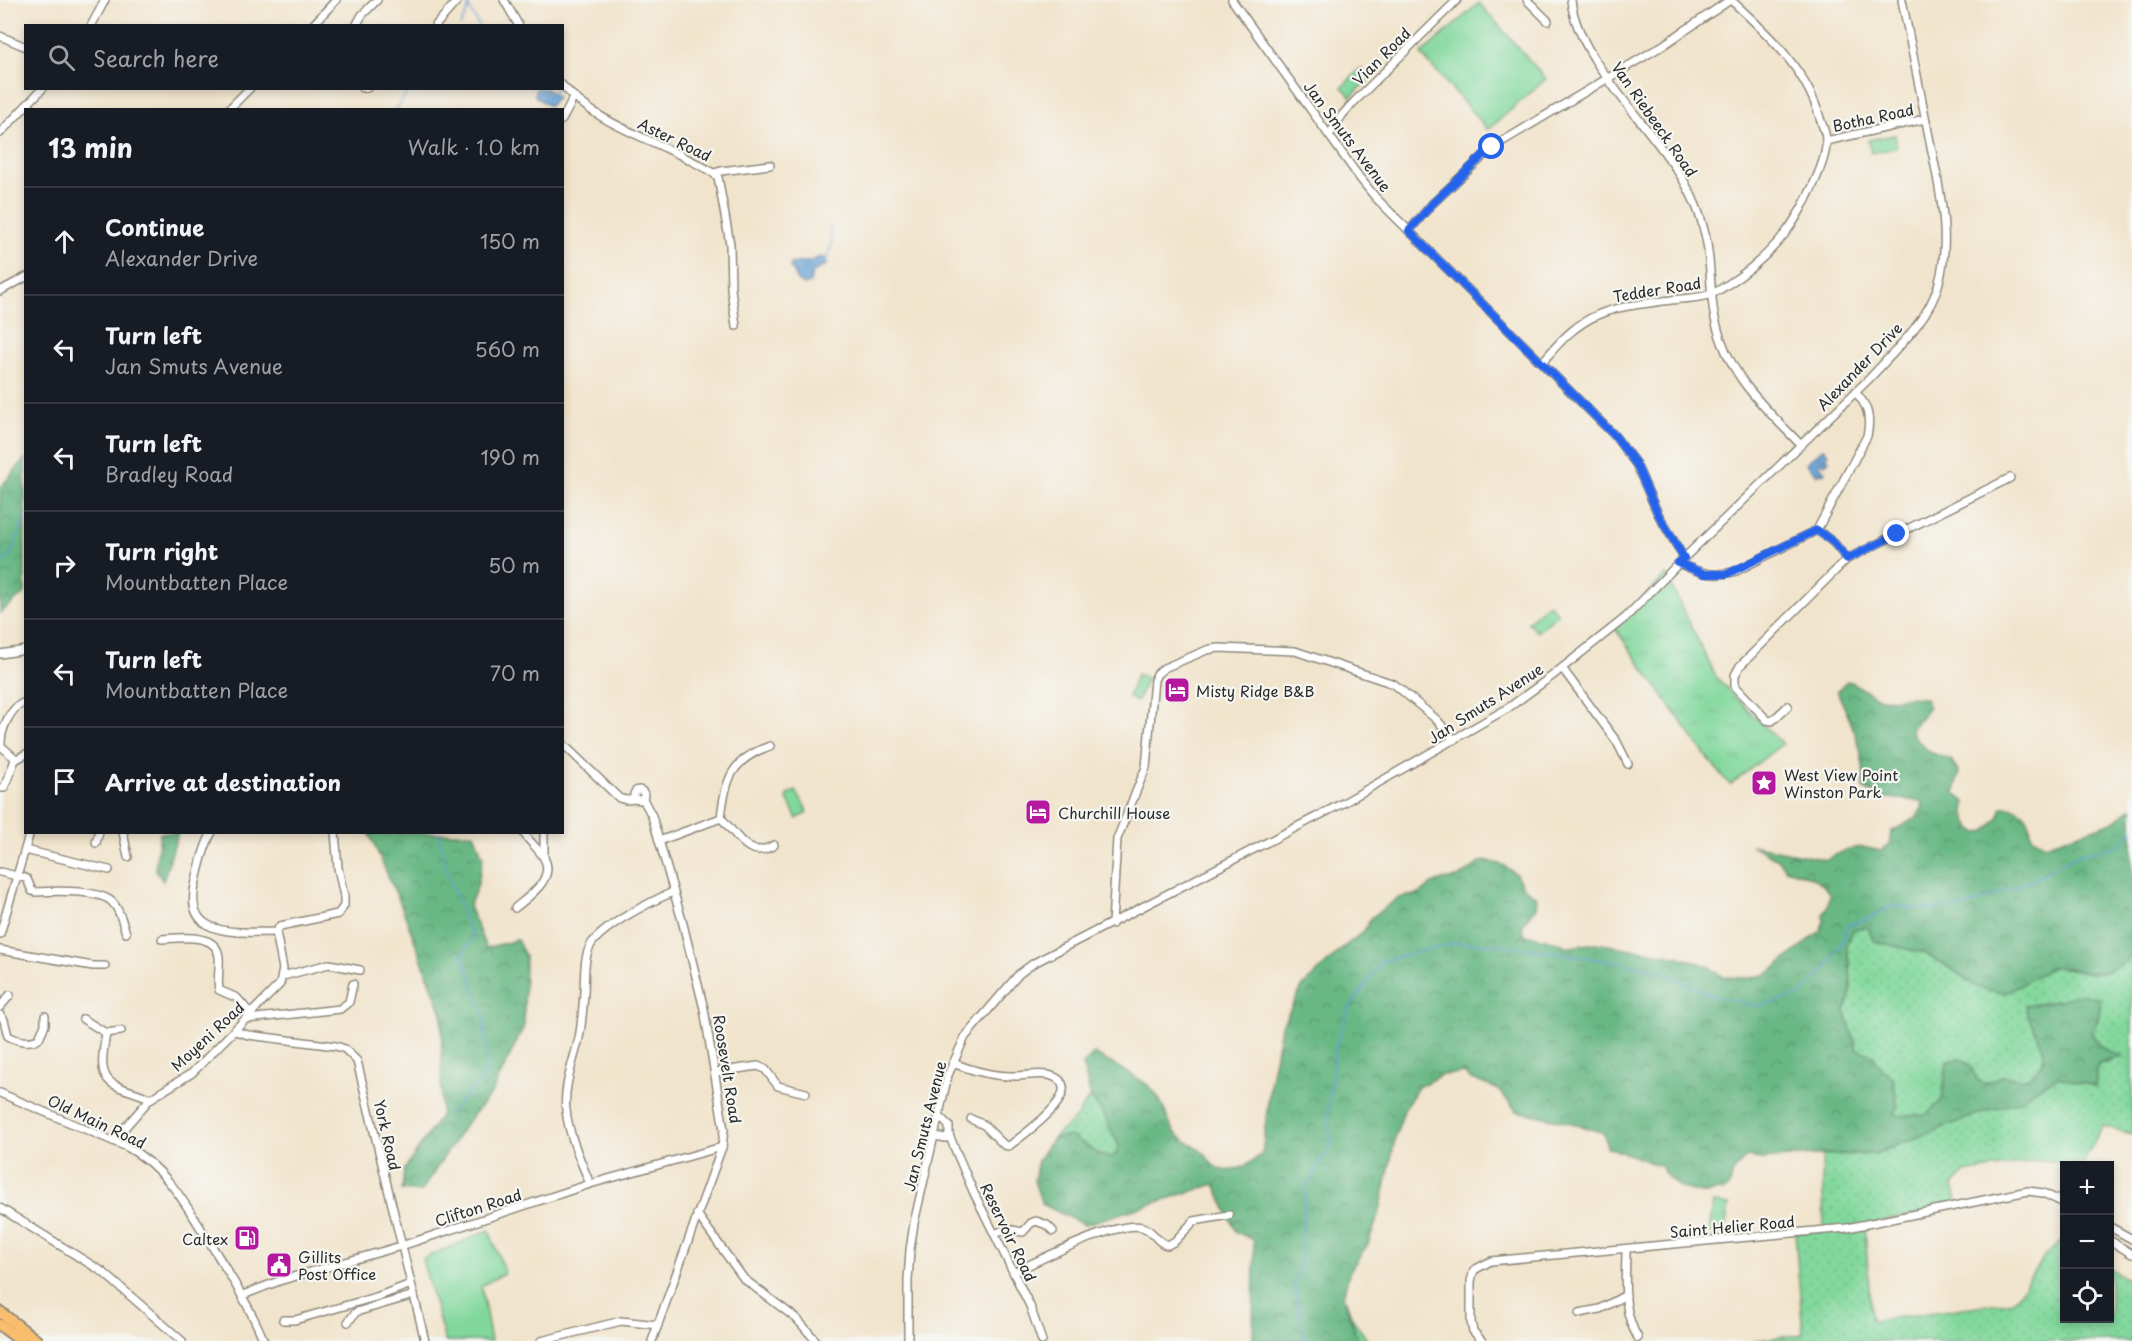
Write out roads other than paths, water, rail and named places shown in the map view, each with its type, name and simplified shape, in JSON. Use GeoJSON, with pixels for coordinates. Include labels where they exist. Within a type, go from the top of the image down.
{"type":"FeatureCollection","features":[{"type":"Feature","properties":{"kind":"highway"},"geometry":{"type":"LineString","coordinates":[[0,1312],[37,1341]]}},
{"type":"Feature","properties":{"kind":"highway"},"geometry":{"type":"LineString","coordinates":[[0,1325],[21,1341]]}},
{"type":"Feature","properties":{"kind":"street"},"geometry":{"type":"LineString","coordinates":[[93,24],[105,0]]}},
{"type":"Feature","properties":{"kind":"street"},"geometry":{"type":"LineString","coordinates":[[314,24],[336,0]]}},
{"type":"Feature","properties":{"kind":"street"},"geometry":{"type":"LineString","coordinates":[[357,24],[362,15],[377,0]]}},
{"type":"Feature","properties":{"kind":"street"},"geometry":{"type":"LineString","coordinates":[[437,24],[458,0]]}},
{"type":"Feature","properties":{"kind":"street"},"geometry":{"type":"LineString","coordinates":[[504,0],[518,24]]}},
{"type":"Feature","properties":{"kind":"street","name":"Jan Smuts Avenue"},"geometry":{"type":"LineString","coordinates":[[908,1341],[907,1302],[910,1250],[938,1115],[953,1063],[965,1036],[1026,968],[1345,802],[1508,708],[1624,618],[1681,560],[1632,459],[1607,428],[1367,187],[1232,0]]}},
{"type":"Feature","properties":{"kind":"street","name":"Vian Road"},"geometry":{"type":"LineString","coordinates":[[1329,135],[1347,109],[1457,0]]}},
{"type":"Feature","properties":{"kind":"street"},"geometry":{"type":"LineString","coordinates":[[1527,0],[1548,21]]}},
{"type":"Feature","properties":{"kind":"street","name":"Van Riebeeck Road"},"geometry":{"type":"LineString","coordinates":[[1571,0],[1584,40],[1608,77],[1678,171],[1695,203],[1706,235],[1711,295],[1721,340],[1739,377],[1750,392],[1801,445]]}},
{"type":"Feature","properties":{"kind":"street"},"geometry":{"type":"LineString","coordinates":[[1409,231],[1432,204],[1492,147],[1673,39],[1730,0],[1793,63],[1815,100],[1826,141]]}},
{"type":"Feature","properties":{"kind":"street","name":"Alexander Drive"},"geometry":{"type":"LineString","coordinates":[[1681,560],[1855,392],[1897,348],[1934,298],[1944,239],[1940,198],[1902,0]]}},
{"type":"Feature","properties":{"kind":"street"},"geometry":{"type":"LineString","coordinates":[[0,36],[24,46]]}},
{"type":"Feature","properties":{"kind":"street","name":"Aster Road"},"geometry":{"type":"LineString","coordinates":[[564,87],[592,111],[714,173],[719,180],[729,239],[731,289],[736,326]]}},
{"type":"Feature","properties":{"kind":"street"},"geometry":{"type":"LineString","coordinates":[[0,133],[41,90]]}},
{"type":"Feature","properties":{"kind":"street"},"geometry":{"type":"LineString","coordinates":[[230,108],[248,90]]}},
{"type":"Feature","properties":{"kind":"street"},"geometry":{"type":"LineString","coordinates":[[564,116],[573,96]]}},
{"type":"Feature","properties":{"kind":"street","name":"Botha Road"},"geometry":{"type":"LineString","coordinates":[[1826,141],[1925,119]]}},
{"type":"Feature","properties":{"kind":"street","name":"Tedder Road"},"geometry":{"type":"LineString","coordinates":[[1542,363],[1567,334],[1598,314],[1617,307],[1711,295],[1750,270],[1766,256],[1795,220],[1811,190],[1826,141]]}},
{"type":"Feature","properties":{"kind":"street"},"geometry":{"type":"LineString","coordinates":[[714,173],[770,165]]}},
{"type":"Feature","properties":{"kind":"street"},"geometry":{"type":"LineString","coordinates":[[0,291],[24,278]]}},
{"type":"Feature","properties":{"kind":"street"},"geometry":{"type":"LineString","coordinates":[[1681,560],[1705,574],[1727,574],[1817,530],[1867,436],[1868,410],[1855,392]]}},
{"type":"Feature","properties":{"kind":"street"},"geometry":{"type":"LineString","coordinates":[[1788,706],[1772,721],[1767,720],[1735,686],[1740,666],[1847,559],[2010,478]]}},
{"type":"Feature","properties":{"kind":"street"},"geometry":{"type":"LineString","coordinates":[[1817,530],[1834,543],[1847,559]]}},
{"type":"Feature","properties":{"kind":"street"},"geometry":{"type":"LineString","coordinates":[[1112,924],[1117,839],[1146,767],[1154,680],[1164,668],[1213,648],[1295,651],[1394,684],[1437,720],[1454,740]]}},
{"type":"Feature","properties":{"kind":"street"},"geometry":{"type":"LineString","coordinates":[[0,654],[24,650]]}},
{"type":"Feature","properties":{"kind":"street"},"geometry":{"type":"LineString","coordinates":[[1562,668],[1617,742],[1628,764]]}},
{"type":"Feature","properties":{"kind":"street"},"geometry":{"type":"LineString","coordinates":[[16,759],[1,746],[0,737],[9,716],[24,703]]}},
{"type":"Feature","properties":{"kind":"street"},"geometry":{"type":"LineString","coordinates":[[721,818],[733,768],[756,750],[770,746]]}},
{"type":"Feature","properties":{"kind":"street","name":"Roosevelt Road"},"geometry":{"type":"LineString","coordinates":[[567,753],[619,798],[640,799],[652,816],[704,1009],[724,1121],[722,1147],[652,1341]]}},
{"type":"Feature","properties":{"kind":"street"},"geometry":{"type":"LineString","coordinates":[[0,788],[4,788],[7,784],[16,759],[24,755]]}},
{"type":"Feature","properties":{"kind":"street"},"geometry":{"type":"LineString","coordinates":[[659,841],[721,818]]}},
{"type":"Feature","properties":{"kind":"street"},"geometry":{"type":"LineString","coordinates":[[721,818],[751,849],[763,851],[774,845]]}},
{"type":"Feature","properties":{"kind":"street"},"geometry":{"type":"LineString","coordinates":[[0,934],[29,834]]}},
{"type":"Feature","properties":{"kind":"street"},"geometry":{"type":"LineString","coordinates":[[96,843],[98,834]]}},
{"type":"Feature","properties":{"kind":"street"},"geometry":{"type":"LineString","coordinates":[[123,834],[128,857]]}},
{"type":"Feature","properties":{"kind":"street"},"geometry":{"type":"LineString","coordinates":[[211,834],[192,894],[197,915],[205,924],[220,930],[276,932]]}},
{"type":"Feature","properties":{"kind":"street"},"geometry":{"type":"LineString","coordinates":[[335,834],[338,868],[344,896],[342,910],[338,914],[280,926],[276,932],[283,963],[283,976],[329,964],[360,970]]}},
{"type":"Feature","properties":{"kind":"street"},"geometry":{"type":"LineString","coordinates":[[525,834],[544,858]]}},
{"type":"Feature","properties":{"kind":"street"},"geometry":{"type":"LineString","coordinates":[[515,908],[546,876],[544,834]]}},
{"type":"Feature","properties":{"kind":"street"},"geometry":{"type":"LineString","coordinates":[[25,850],[109,870]]}},
{"type":"Feature","properties":{"kind":"street"},"geometry":{"type":"LineString","coordinates":[[0,872],[27,879],[32,891],[35,892],[74,891],[111,901],[116,906],[126,933]]}},
{"type":"Feature","properties":{"kind":"street"},"geometry":{"type":"LineString","coordinates":[[590,1184],[571,1137],[566,1108],[568,1084],[581,1025],[585,964],[588,952],[591,945],[607,929],[653,901],[673,892]]}},
{"type":"Feature","properties":{"kind":"street"},"geometry":{"type":"LineString","coordinates":[[162,939],[197,938],[211,944],[219,956],[219,990],[237,998],[249,1016],[340,1009],[349,1002],[353,984]]}},
{"type":"Feature","properties":{"kind":"street"},"geometry":{"type":"LineString","coordinates":[[0,950],[93,966],[105,966]]}},
{"type":"Feature","properties":{"kind":"street","name":"Moyeni Road"},"geometry":{"type":"LineString","coordinates":[[112,1141],[150,1099],[192,1073],[236,1031],[280,984],[283,976]]}},
{"type":"Feature","properties":{"kind":"street"},"geometry":{"type":"LineString","coordinates":[[0,1007],[10,995]]}},
{"type":"Feature","properties":{"kind":"street"},"geometry":{"type":"LineString","coordinates":[[0,1015],[4,1020],[9,1037],[32,1041],[39,1038],[45,1025],[45,1016]]}},
{"type":"Feature","properties":{"kind":"street"},"geometry":{"type":"LineString","coordinates":[[82,1019],[106,1033],[121,1031]]}},
{"type":"Feature","properties":{"kind":"street","name":"York Road"},"geometry":{"type":"LineString","coordinates":[[236,1031],[246,1035],[336,1046],[345,1049],[359,1065],[424,1341]]}},
{"type":"Feature","properties":{"kind":"street"},"geometry":{"type":"LineString","coordinates":[[106,1033],[103,1060],[107,1079],[114,1085],[150,1099]]}},
{"type":"Feature","properties":{"kind":"street"},"geometry":{"type":"LineString","coordinates":[[953,1063],[975,1072],[1007,1076],[1051,1076],[1058,1080],[1063,1090],[1061,1097],[1044,1118],[1010,1146],[1004,1145],[990,1130],[971,1119]]}},
{"type":"Feature","properties":{"kind":"street"},"geometry":{"type":"LineString","coordinates":[[716,1072],[758,1066],[765,1069],[778,1086],[806,1093]]}},
{"type":"Feature","properties":{"kind":"street","name":"Old Main Road"},"geometry":{"type":"LineString","coordinates":[[0,1093],[112,1141],[146,1159],[169,1180],[243,1295],[264,1341]]}},
{"type":"Feature","properties":{"kind":"street","name":"Reservoir Road"},"geometry":{"type":"LineString","coordinates":[[938,1115],[949,1126],[950,1135],[974,1191],[1030,1306],[1042,1341]]}},
{"type":"Feature","properties":{"kind":"street"},"geometry":{"type":"LineString","coordinates":[[934,1136],[946,1138],[950,1135]]}},
{"type":"Feature","properties":{"kind":"street","name":"Clifton Road"},"geometry":{"type":"LineString","coordinates":[[243,1295],[279,1281],[401,1246],[590,1184],[722,1147]]}},
{"type":"Feature","properties":{"kind":"street"},"geometry":{"type":"LineString","coordinates":[[705,1151],[710,1156],[714,1168]]}},
{"type":"Feature","properties":{"kind":"street","name":"Saint Helier Road"},"geometry":{"type":"LineString","coordinates":[[1482,1341],[1471,1328],[1472,1276],[1474,1270],[1481,1264],[1494,1260],[1847,1228],[2028,1191],[2043,1193],[2060,1201]]}},
{"type":"Feature","properties":{"kind":"street"},"geometry":{"type":"LineString","coordinates":[[0,1208],[103,1272],[182,1341]]}},
{"type":"Feature","properties":{"kind":"street"},"geometry":{"type":"LineString","coordinates":[[698,1214],[744,1279],[797,1319],[816,1341]]}},
{"type":"Feature","properties":{"kind":"street"},"geometry":{"type":"LineString","coordinates":[[1014,1272],[1102,1234],[1134,1226],[1143,1227],[1152,1232],[1160,1243],[1168,1245],[1175,1241],[1194,1221],[1229,1215]]}},
{"type":"Feature","properties":{"kind":"street"},"geometry":{"type":"LineString","coordinates":[[995,1234],[1006,1229],[1023,1232],[1036,1221],[1047,1225],[1053,1231]]}},
{"type":"Feature","properties":{"kind":"street"},"geometry":{"type":"LineString","coordinates":[[2114,1230],[2132,1239]]}},
{"type":"Feature","properties":{"kind":"street"},"geometry":{"type":"LineString","coordinates":[[2114,1243],[2132,1254]]}},
{"type":"Feature","properties":{"kind":"street"},"geometry":{"type":"LineString","coordinates":[[1626,1249],[1627,1316],[1638,1338]]}},
{"type":"Feature","properties":{"kind":"street"},"geometry":{"type":"LineString","coordinates":[[283,1320],[295,1320],[379,1296],[411,1284]]}},
{"type":"Feature","properties":{"kind":"street"},"geometry":{"type":"LineString","coordinates":[[348,1322],[356,1312],[414,1295]]}},
{"type":"Feature","properties":{"kind":"street"},"geometry":{"type":"LineString","coordinates":[[1580,1313],[1599,1309],[1626,1295]]}},
{"type":"Feature","properties":{"kind":"street"},"geometry":{"type":"LineString","coordinates":[[540,1341],[621,1321],[658,1325]]}},
{"type":"Feature","properties":{"kind":"water"},"geometry":{"type":"Polygon","coordinates":[[[548,90],[557,97],[549,106],[535,96],[535,91],[548,90]]]}},
{"type":"Feature","properties":{"kind":"water"},"geometry":{"type":"Polygon","coordinates":[[[820,257],[825,259],[827,264],[812,273],[810,283],[804,285],[797,281],[790,268],[791,264],[820,257]]]}},
{"type":"Feature","properties":{"kind":"water"},"geometry":{"type":"Polygon","coordinates":[[[1824,448],[1829,454],[1826,457],[1829,460],[1825,464],[1821,461],[1819,463],[1825,472],[1823,474],[1820,472],[1818,475],[1806,463],[1824,448]]]}},
{"type":"Feature","properties":{"kind":"waterway"},"geometry":{"type":"LineString","coordinates":[[465,0],[478,24]]}},
{"type":"Feature","properties":{"kind":"waterway"},"geometry":{"type":"LineString","coordinates":[[461,24],[469,8]]}},
{"type":"Feature","properties":{"kind":"waterway"},"geometry":{"type":"LineString","coordinates":[[397,108],[409,90]]}},
{"type":"Feature","properties":{"kind":"waterway"},"geometry":{"type":"LineString","coordinates":[[554,93],[555,90]]}},
{"type":"Feature","properties":{"kind":"waterway"},"geometry":{"type":"LineString","coordinates":[[826,261],[832,243],[830,226]]}},
{"type":"Feature","properties":{"kind":"waterway"},"geometry":{"type":"LineString","coordinates":[[0,566],[11,554],[24,519]]}},
{"type":"Feature","properties":{"kind":"waterway"},"geometry":{"type":"LineString","coordinates":[[1305,1341],[1294,1284],[1300,1265],[1306,1186],[1331,1145],[1328,1111],[1335,1049],[1348,1010],[1382,961],[1455,943],[1492,944],[1618,962],[1666,973],[1707,994],[1758,1006],[1800,996],[1825,970],[1842,942],[1848,925],[1870,918],[1892,906],[1919,909],[1961,908],[2034,880],[2082,853],[2120,846],[2132,830]]}},
{"type":"Feature","properties":{"kind":"waterway"},"geometry":{"type":"LineString","coordinates":[[438,834],[452,886],[473,937],[462,955],[484,1015],[488,1072],[450,1113]]}},
{"type":"Feature","properties":{"kind":"place","name":"Misty Ridge B&B"},"geometry":{"type":"Point","coordinates":[1177,690]}},
{"type":"Feature","properties":{"kind":"place","name":"West View Point Winston Park"},"geometry":{"type":"Point","coordinates":[1764,783]}},
{"type":"Feature","properties":{"kind":"place","name":"Churchill House"},"geometry":{"type":"Point","coordinates":[1038,812]}},
{"type":"Feature","properties":{"kind":"place","name":"Caltex"},"geometry":{"type":"Point","coordinates":[247,1238]}},
{"type":"Feature","properties":{"kind":"place","name":"Gillits Post Office"},"geometry":{"type":"Point","coordinates":[279,1265]}}]}
